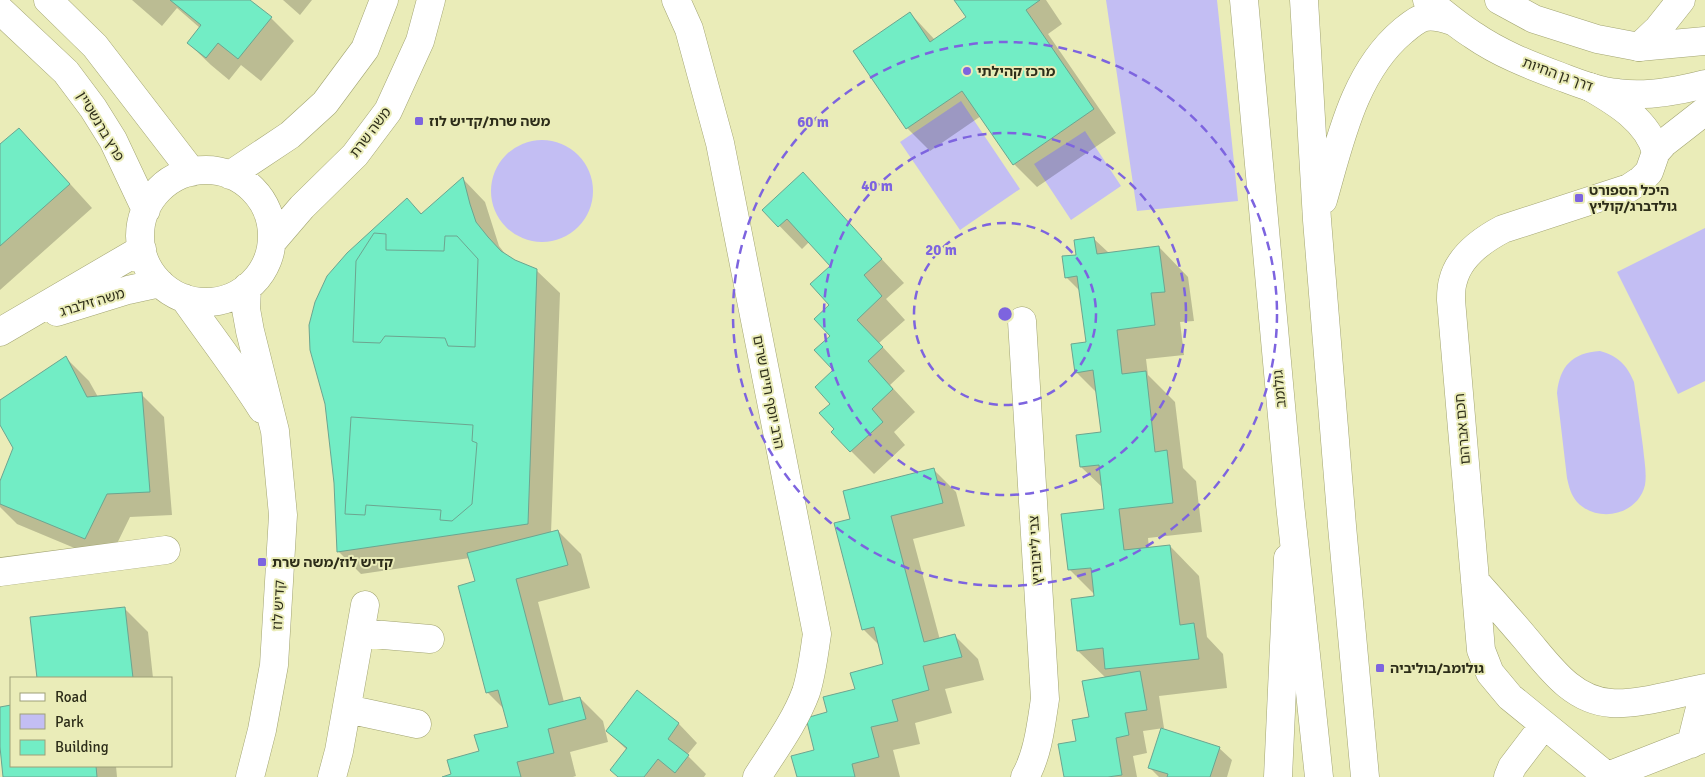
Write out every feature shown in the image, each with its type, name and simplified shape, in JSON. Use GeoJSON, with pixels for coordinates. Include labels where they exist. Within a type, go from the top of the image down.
{"type":"FeatureCollection","features":[{"type":"Feature","properties":{"kind":"street"},"geometry":{"type":"LineString","coordinates":[[48,0],[94,46],[192,172]]}},
{"type":"Feature","properties":{"kind":"street"},"geometry":{"type":"LineString","coordinates":[[230,175],[290,135],[325,103],[365,48],[384,0]]}},
{"type":"Feature","properties":{"kind":"street","name":"משה שרת"},"geometry":{"type":"LineString","coordinates":[[272,242],[302,207],[355,155],[388,111],[420,41],[431,0]]}},
{"type":"Feature","properties":{"kind":"street","name":"הרב יוסף חיים שרים"},"geometry":{"type":"LineString","coordinates":[[676,0],[689,29],[720,143],[817,634],[812,669],[806,692],[757,777]]}},
{"type":"Feature","properties":{"kind":"street","name":"גולומב"},"geometry":{"type":"LineString","coordinates":[[1244,0],[1290,504],[1319,777]]}},
{"type":"Feature","properties":{"kind":"street"},"geometry":{"type":"LineString","coordinates":[[1304,0],[1318,220],[1343,536],[1365,777]]}},
{"type":"Feature","properties":{"kind":"street","name":"דרך גן החיות"},"geometry":{"type":"LineString","coordinates":[[1427,0],[1452,21],[1486,43],[1528,64],[1590,88],[1619,94],[1650,93],[1686,89],[1705,84]]}},
{"type":"Feature","properties":{"kind":"street"},"geometry":{"type":"LineString","coordinates":[[1498,0],[1534,19],[1597,40],[1639,47],[1705,41]]}},
{"type":"Feature","properties":{"kind":"street"},"geometry":{"type":"LineString","coordinates":[[1639,47],[1658,29],[1681,0]]}},
{"type":"Feature","properties":{"kind":"street","name":"פרץ ברנשטיין"},"geometry":{"type":"LineString","coordinates":[[0,10],[66,72],[93,108],[113,140],[146,210]]}},
{"type":"Feature","properties":{"kind":"street"},"geometry":{"type":"LineString","coordinates":[[1318,220],[1336,153],[1353,104],[1365,78],[1378,57],[1390,41],[1411,24],[1424,17],[1438,17],[1452,21]]}},
{"type":"Feature","properties":{"kind":"street"},"geometry":{"type":"LineString","coordinates":[[1590,88],[1610,98],[1642,125],[1650,135],[1656,152]]}},
{"type":"Feature","properties":{"kind":"street","name":"חכם אברהם"},"geometry":{"type":"LineString","coordinates":[[1606,776],[1510,698],[1490,673],[1482,650],[1451,300],[1453,280],[1461,262],[1485,238],[1503,229],[1629,188],[1641,180],[1649,172],[1656,152],[1664,143],[1705,111]]}},
{"type":"Feature","properties":{"kind":"street"},"geometry":{"type":"LineString","coordinates":[[206,170],[230,175],[252,188],[266,209],[270,222],[272,242],[271,250],[264,266],[256,279],[247,287],[234,295],[216,301],[201,301],[174,294],[160,283],[149,269],[142,249],[141,228],[146,210],[153,196],[163,186],[176,178],[192,172],[206,170]]}},
{"type":"Feature","properties":{"kind":"street","name":"משה זילברג"},"geometry":{"type":"LineString","coordinates":[[0,332],[142,249]]}},
{"type":"Feature","properties":{"kind":"street","name":"משה זילברג"},"geometry":{"type":"LineString","coordinates":[[24,318],[53,313],[128,290],[160,283]]}},
{"type":"Feature","properties":{"kind":"street","name":"קדיש לוז"},"geometry":{"type":"LineString","coordinates":[[247,287],[246,309],[250,331],[275,431],[283,514],[274,665],[262,730],[250,777]]}},
{"type":"Feature","properties":{"kind":"street","name":"קדיש לוז"},"geometry":{"type":"LineString","coordinates":[[184,298],[243,378],[275,431]]}},
{"type":"Feature","properties":{"kind":"street","name":"צבי לייבוביץ"},"geometry":{"type":"LineString","coordinates":[[1022,321],[1045,699],[1040,732],[1029,771],[1025,777]]}},
{"type":"Feature","properties":{"kind":"street"},"geometry":{"type":"LineString","coordinates":[[1278,777],[1290,504]]}},
{"type":"Feature","properties":{"kind":"street"},"geometry":{"type":"LineString","coordinates":[[0,572],[166,550]]}},
{"type":"Feature","properties":{"kind":"street"},"geometry":{"type":"LineString","coordinates":[[1475,581],[1556,676],[1584,696],[1610,703],[1640,701],[1705,688]]}},
{"type":"Feature","properties":{"kind":"street"},"geometry":{"type":"LineString","coordinates":[[332,777],[339,752],[365,605]]}},
{"type":"Feature","properties":{"kind":"street"},"geometry":{"type":"LineString","coordinates":[[360,633],[430,639]]}},
{"type":"Feature","properties":{"kind":"street"},"geometry":{"type":"LineString","coordinates":[[1606,776],[1698,741],[1699,712],[1705,702]]}},
{"type":"Feature","properties":{"kind":"street"},"geometry":{"type":"LineString","coordinates":[[347,709],[417,724]]}},
{"type":"Feature","properties":{"kind":"street"},"geometry":{"type":"LineString","coordinates":[[1508,777],[1512,768],[1544,725]]}},
{"type":"Feature","properties":{"kind":"green space"},"geometry":{"type":"Polygon","coordinates":[[[1106,0],[1217,0],[1238,201],[1137,211],[1106,0]]]}},
{"type":"Feature","properties":{"kind":"green space"},"geometry":{"type":"Polygon","coordinates":[[[961,101],[1020,189],[960,230],[900,142],[961,101]]]}},
{"type":"Feature","properties":{"kind":"green space"},"geometry":{"type":"Polygon","coordinates":[[[1085,131],[1121,186],[1071,220],[1034,164],[1085,131]]]}},
{"type":"Feature","properties":{"kind":"green space"},"geometry":{"type":"Polygon","coordinates":[[[542,140],[561,144],[578,155],[589,172],[593,191],[589,210],[578,227],[561,238],[542,242],[523,238],[506,227],[495,210],[491,191],[495,172],[506,155],[523,144],[542,140]]]}},
{"type":"Feature","properties":{"kind":"green space"},"geometry":{"type":"Polygon","coordinates":[[[1705,228],[1705,381],[1678,394],[1617,272],[1705,228]]]}},
{"type":"Feature","properties":{"kind":"green space"},"geometry":{"type":"Polygon","coordinates":[[[1600,351],[1621,362],[1634,382],[1646,471],[1645,485],[1641,495],[1634,503],[1616,513],[1606,514],[1586,509],[1577,502],[1570,491],[1557,393],[1561,375],[1569,363],[1582,355],[1600,351]]]}},
{"type":"Feature","properties":{"kind":"building"},"geometry":{"type":"Polygon","coordinates":[[[170,0],[250,0],[272,17],[238,59],[218,43],[206,58],[187,43],[201,25],[170,0]]]}},
{"type":"Feature","properties":{"kind":"building","name":"מרכז קהילתי"},"geometry":{"type":"Polygon","coordinates":[[[954,0],[1040,0],[1026,10],[1094,109],[1013,165],[962,91],[906,129],[853,51],[910,12],[930,42],[966,17],[954,0]]]}},
{"type":"Feature","properties":{"kind":"building"},"geometry":{"type":"Polygon","coordinates":[[[19,128],[70,184],[0,246],[0,144],[19,128]]]}},
{"type":"Feature","properties":{"kind":"building"},"geometry":{"type":"Polygon","coordinates":[[[803,172],[882,259],[864,275],[882,296],[857,320],[883,347],[868,361],[893,389],[872,409],[883,422],[850,452],[831,432],[834,429],[819,413],[830,404],[815,387],[833,370],[814,350],[830,336],[814,319],[829,305],[810,284],[830,266],[787,219],[778,227],[762,210],[803,172]]]}},
{"type":"Feature","properties":{"kind":"building"},"geometry":{"type":"Polygon","coordinates":[[[463,177],[476,222],[488,237],[501,251],[515,260],[537,269],[528,524],[337,552],[334,483],[325,404],[310,350],[309,325],[315,302],[327,276],[347,253],[407,198],[421,214],[463,177]]]}},
{"type":"Feature","properties":{"kind":"building"},"geometry":{"type":"Polygon","coordinates":[[[374,233],[386,234],[386,250],[444,251],[445,236],[457,236],[478,259],[475,347],[448,346],[445,338],[385,336],[380,343],[353,342],[356,261],[374,233]]]}},
{"type":"Feature","properties":{"kind":"building"},"geometry":{"type":"Polygon","coordinates":[[[1094,237],[1097,254],[1159,246],[1165,292],[1151,293],[1155,325],[1117,330],[1122,374],[1146,371],[1155,452],[1167,450],[1173,503],[1119,509],[1124,550],[1170,545],[1180,625],[1194,623],[1199,659],[1105,669],[1103,648],[1077,651],[1071,599],[1094,596],[1091,568],[1068,570],[1061,514],[1104,509],[1099,465],[1080,467],[1076,435],[1101,432],[1093,370],[1075,373],[1071,344],[1086,342],[1077,276],[1065,278],[1062,256],[1076,255],[1074,240],[1094,237]]]}},
{"type":"Feature","properties":{"kind":"building"},"geometry":{"type":"Polygon","coordinates":[[[66,356],[87,397],[142,392],[150,492],[107,494],[85,539],[0,504],[0,481],[13,448],[0,425],[0,400],[66,356]]]}},
{"type":"Feature","properties":{"kind":"building"},"geometry":{"type":"Polygon","coordinates":[[[351,417],[473,425],[472,441],[477,443],[472,504],[452,521],[440,520],[441,510],[366,505],[365,515],[345,514],[351,417]]]}},
{"type":"Feature","properties":{"kind":"building"},"geometry":{"type":"Polygon","coordinates":[[[934,468],[943,503],[891,516],[924,642],[955,634],[962,657],[923,666],[929,690],[892,700],[898,721],[871,727],[879,757],[852,764],[855,777],[797,777],[791,756],[814,750],[806,718],[827,712],[823,697],[855,689],[850,673],[883,664],[874,627],[862,630],[834,523],[850,519],[843,491],[934,468]]]}},
{"type":"Feature","properties":{"kind":"building"},"geometry":{"type":"Polygon","coordinates":[[[558,530],[568,565],[516,579],[549,705],[580,697],[586,719],[548,729],[554,753],[517,762],[521,777],[442,777],[451,774],[447,760],[479,751],[474,735],[508,727],[498,690],[486,693],[458,586],[475,581],[467,553],[558,530]]]}},
{"type":"Feature","properties":{"kind":"building"},"geometry":{"type":"Polygon","coordinates":[[[125,607],[133,677],[37,677],[30,617],[125,607]]]}},
{"type":"Feature","properties":{"kind":"building"},"geometry":{"type":"Polygon","coordinates":[[[1140,671],[1147,710],[1125,713],[1129,735],[1116,738],[1122,775],[1108,777],[1064,777],[1058,744],[1076,741],[1072,720],[1089,717],[1082,681],[1140,671]]]}},
{"type":"Feature","properties":{"kind":"building"},"geometry":{"type":"Polygon","coordinates":[[[637,690],[679,723],[668,739],[689,755],[675,773],[658,759],[644,777],[618,777],[610,770],[627,748],[606,731],[637,690]]]}},
{"type":"Feature","properties":{"kind":"building"},"geometry":{"type":"Polygon","coordinates":[[[10,705],[10,767],[96,767],[97,777],[3,777],[0,747],[0,707],[10,705]]]}},
{"type":"Feature","properties":{"kind":"building"},"geometry":{"type":"Polygon","coordinates":[[[1161,728],[1220,747],[1210,777],[1167,777],[1168,774],[1148,768],[1161,728]]]}},
{"type":"Feature","properties":{"kind":"place","name":"מרכז קהילתי"},"geometry":{"type":"Point","coordinates":[967,71]}},
{"type":"Feature","properties":{"kind":"place","name":"משה שרת/קדיש לוז"},"geometry":{"type":"Point","coordinates":[419,121]}},
{"type":"Feature","properties":{"kind":"place","name":"היכל הספורט גולדברג/קוליץ"},"geometry":{"type":"Point","coordinates":[1579,198]}},
{"type":"Feature","properties":{"kind":"place","name":"קדיש לוז/משה שרת"},"geometry":{"type":"Point","coordinates":[262,562]}},
{"type":"Feature","properties":{"kind":"place","name":"גולומב/בוליביה"},"geometry":{"type":"Point","coordinates":[1380,668]}}]}
